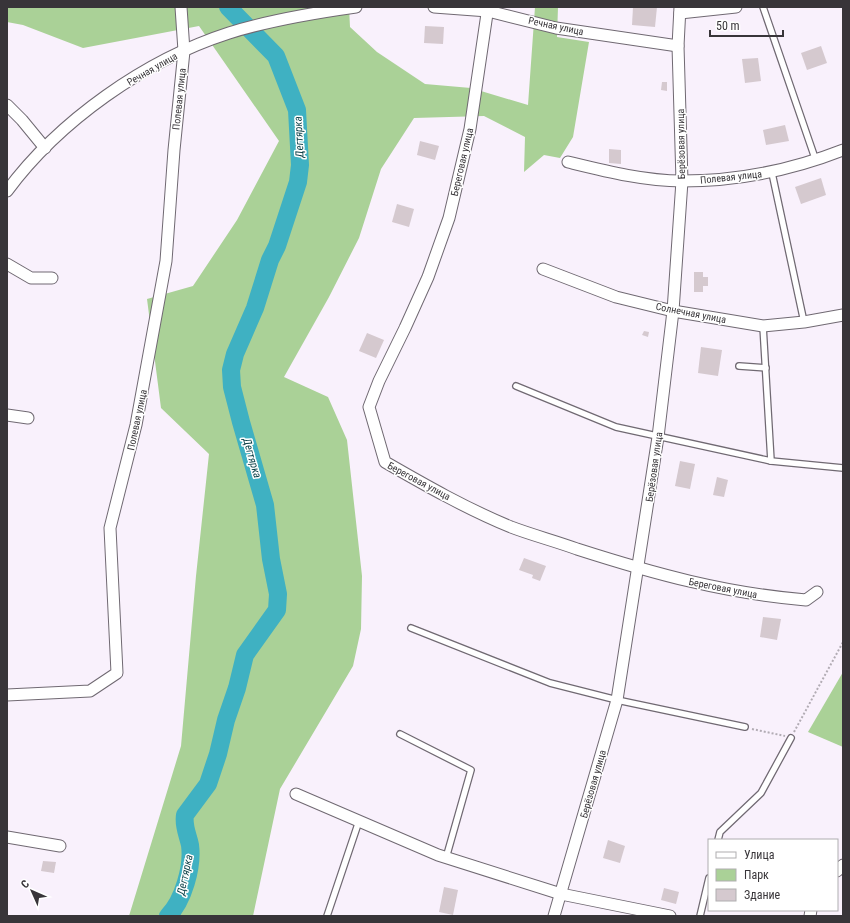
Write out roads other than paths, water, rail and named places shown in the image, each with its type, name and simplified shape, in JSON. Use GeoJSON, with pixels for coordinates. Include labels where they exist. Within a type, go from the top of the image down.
{"type":"FeatureCollection","features":[{"type":"Feature","properties":{"kind":"street"},"geometry":{"type":"LineString","coordinates":[[181,7],[184,51]]}},
{"type":"Feature","properties":{"kind":"street","name":"Речная улица"},"geometry":{"type":"LineString","coordinates":[[7,191],[21,172],[45,148],[90,108],[149,69],[184,51],[227,34],[280,19],[356,7]]}},
{"type":"Feature","properties":{"kind":"street","name":"Речная улица"},"geometry":{"type":"LineString","coordinates":[[434,7],[488,9],[556,28],[678,46]]}},
{"type":"Feature","properties":{"kind":"street"},"geometry":{"type":"LineString","coordinates":[[680,10],[736,7]]}},
{"type":"Feature","properties":{"kind":"street","name":"Береговая улица"},"geometry":{"type":"LineString","coordinates":[[488,9],[470,129],[449,218],[428,277],[405,328],[378,381],[369,408],[384,462],[425,485],[511,527],[639,569],[700,585],[757,596],[806,600],[817,592]]}},
{"type":"Feature","properties":{"kind":"street","name":"Берёзовая улица"},"geometry":{"type":"LineString","coordinates":[[554,916],[617,700],[639,569],[658,437],[673,311],[682,182],[678,46],[680,10]]}},
{"type":"Feature","properties":{"kind":"street","name":"Полевая улица"},"geometry":{"type":"LineString","coordinates":[[7,695],[90,691],[117,674],[110,528],[136,425],[166,261],[174,150],[184,51]]}},
{"type":"Feature","properties":{"kind":"street"},"geometry":{"type":"LineString","coordinates":[[7,105],[22,120],[45,148]]}},
{"type":"Feature","properties":{"kind":"street","name":"Полевая улица"},"geometry":{"type":"LineString","coordinates":[[568,162],[623,175],[682,182],[729,178],[772,172],[816,161],[843,150]]}},
{"type":"Feature","properties":{"kind":"street"},"geometry":{"type":"LineString","coordinates":[[7,264],[31,278],[52,278]]}},
{"type":"Feature","properties":{"kind":"street","name":"Солнечная улица"},"geometry":{"type":"LineString","coordinates":[[543,269],[616,297],[673,311],[763,326],[804,322],[843,315]]}},
{"type":"Feature","properties":{"kind":"street"},"geometry":{"type":"LineString","coordinates":[[7,415],[28,418]]}},
{"type":"Feature","properties":{"kind":"street"},"geometry":{"type":"LineString","coordinates":[[296,794],[446,858],[561,894],[670,916]]}},
{"type":"Feature","properties":{"kind":"street"},"geometry":{"type":"LineString","coordinates":[[7,837],[60,846]]}},
{"type":"Feature","properties":{"kind":"lane"},"geometry":{"type":"LineString","coordinates":[[763,7],[816,161]]}},
{"type":"Feature","properties":{"kind":"lane"},"geometry":{"type":"LineString","coordinates":[[772,172],[804,322]]}},
{"type":"Feature","properties":{"kind":"lane"},"geometry":{"type":"LineString","coordinates":[[763,326],[771,461]]}},
{"type":"Feature","properties":{"kind":"lane"},"geometry":{"type":"LineString","coordinates":[[739,366],[766,368]]}},
{"type":"Feature","properties":{"kind":"lane"},"geometry":{"type":"LineString","coordinates":[[516,386],[616,427],[771,461],[843,468]]}},
{"type":"Feature","properties":{"kind":"lane"},"geometry":{"type":"LineString","coordinates":[[411,628],[550,683],[617,700],[745,727]]}},
{"type":"Feature","properties":{"kind":"lane"},"geometry":{"type":"LineString","coordinates":[[400,734],[471,770],[446,858]]}},
{"type":"Feature","properties":{"kind":"lane"},"geometry":{"type":"LineString","coordinates":[[718,839],[720,832],[761,793],[791,738]]}},
{"type":"Feature","properties":{"kind":"lane"},"geometry":{"type":"LineString","coordinates":[[327,916],[359,821]]}},
{"type":"Feature","properties":{"kind":"lane"},"geometry":{"type":"LineString","coordinates":[[700,916],[708,882]]}},
{"type":"Feature","properties":{"kind":"waterway","name":"Дегтярка"},"geometry":{"type":"LineString","coordinates":[[168,916],[178,902],[182,893],[186,883],[190,863],[191,854],[185,827],[185,815],[208,784],[218,754],[226,720],[237,688],[245,655],[277,610],[278,594],[271,559],[265,505],[232,387],[231,370],[235,354],[255,308],[270,260],[277,246],[298,182],[300,165],[297,110],[276,56],[228,7]]}}]}
